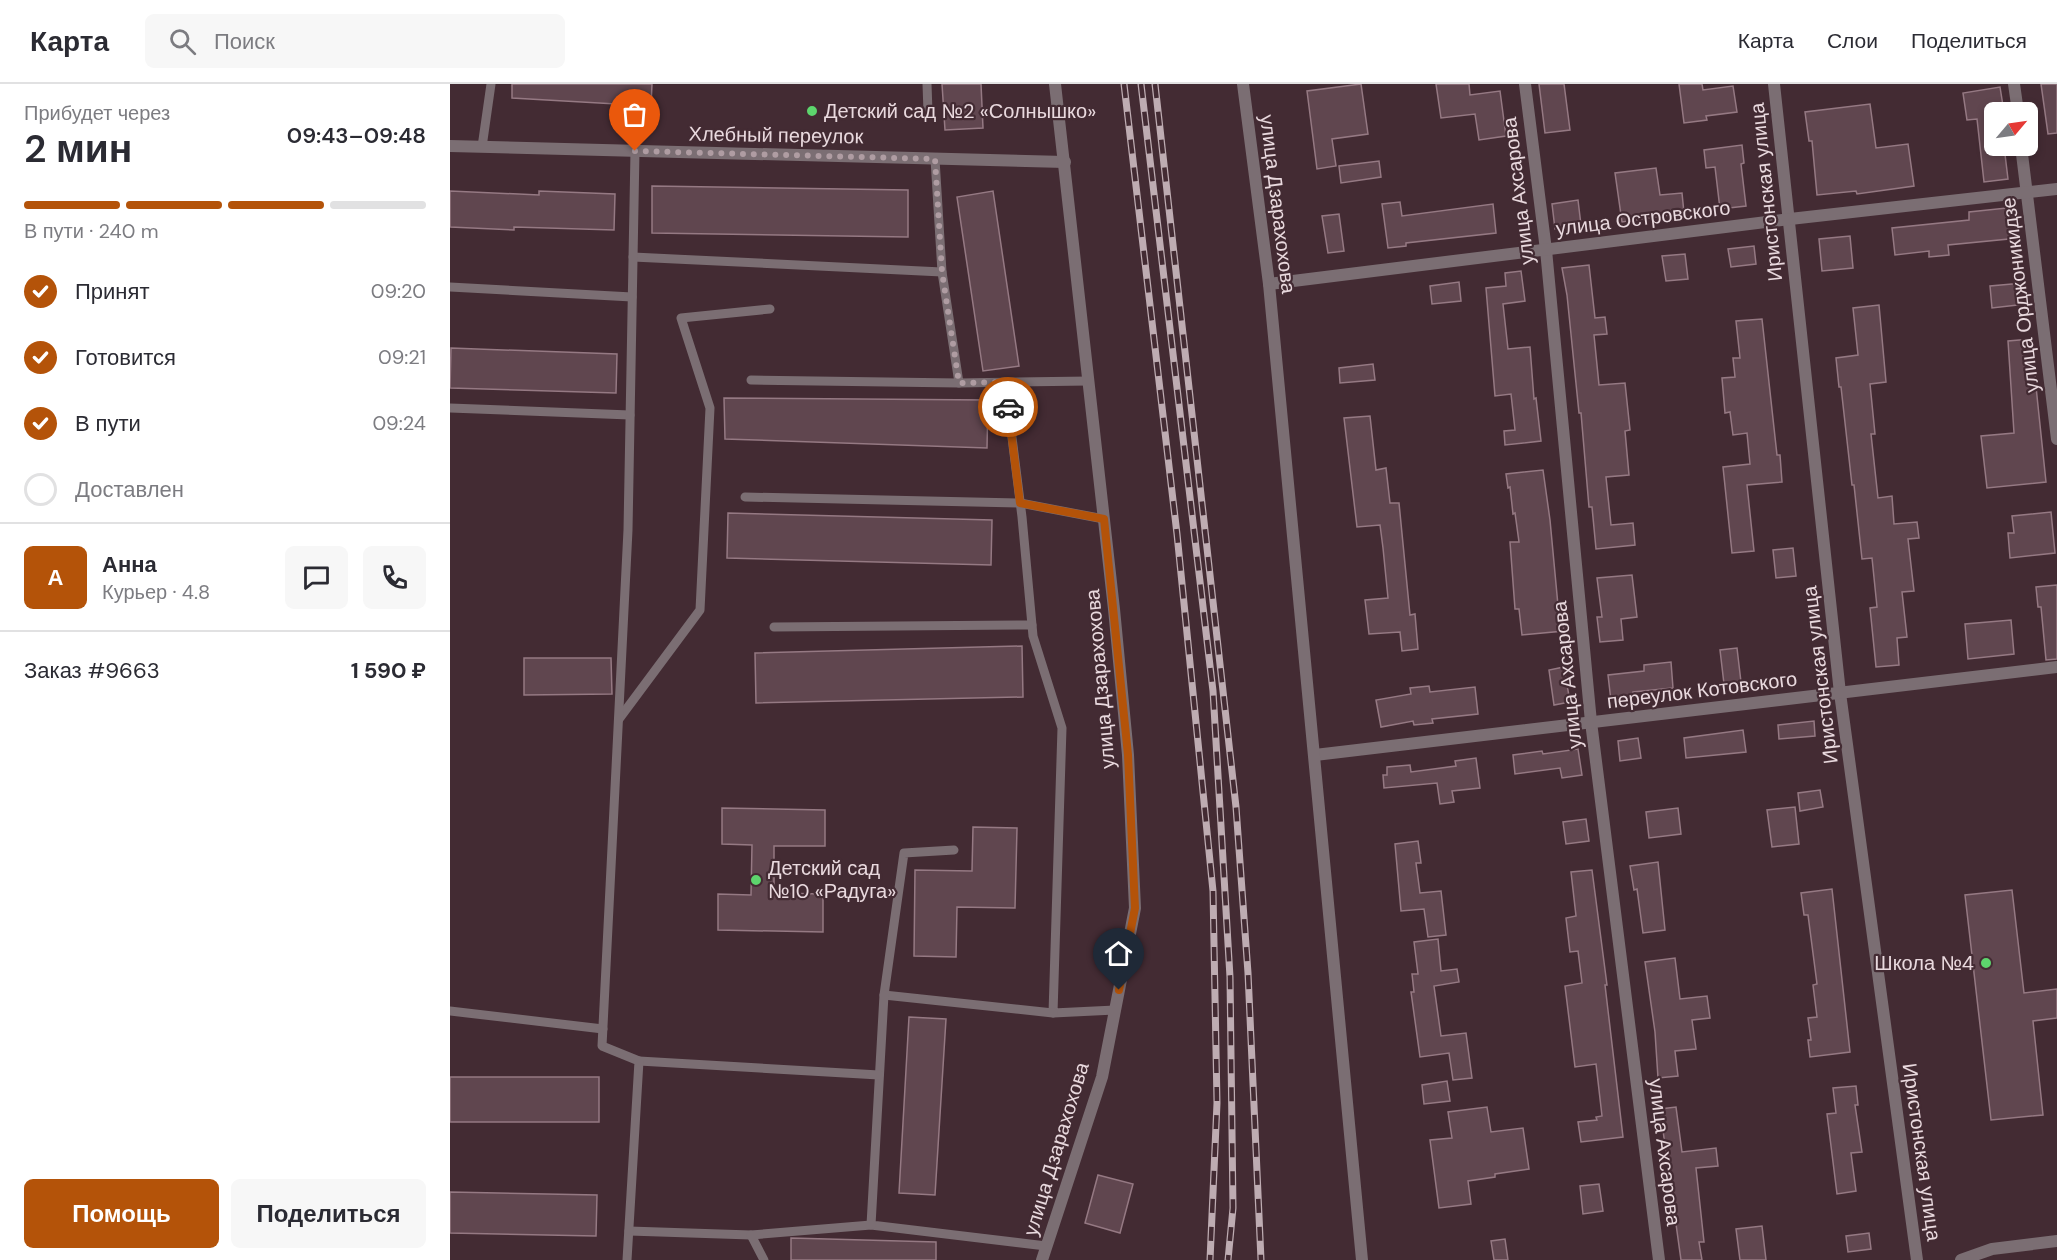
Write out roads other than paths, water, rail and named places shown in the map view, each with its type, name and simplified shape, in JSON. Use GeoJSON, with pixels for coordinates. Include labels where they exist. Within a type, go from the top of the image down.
{"type":"FeatureCollection","features":[{"type":"Feature","properties":{"kind":"street","name":"улица Дзарахохова"},"geometry":{"type":"LineString","coordinates":[[1042,1260],[1102,1077],[1135,908],[1128,755],[1055,84]]}},
{"type":"Feature","properties":{"kind":"street","name":"улица Дзарахохова"},"geometry":{"type":"LineString","coordinates":[[1243,84],[1269,284],[1362,1260]]}},
{"type":"Feature","properties":{"kind":"street","name":"улица Ахсарова"},"geometry":{"type":"LineString","coordinates":[[1525,84],[1546,250],[1591,722],[1659,1260]]}},
{"type":"Feature","properties":{"kind":"street","name":"Иристонская улица"},"geometry":{"type":"LineString","coordinates":[[1774,84],[1840,693],[1917,1260]]}},
{"type":"Feature","properties":{"kind":"street"},"geometry":{"type":"LineString","coordinates":[[2014,84],[2017,102]]}},
{"type":"Feature","properties":{"kind":"street","name":"Хлебный переулок"},"geometry":{"type":"LineString","coordinates":[[450,146],[1065,162]]}},
{"type":"Feature","properties":{"kind":"street","name":"улица Орджоникидзе"},"geometry":{"type":"LineString","coordinates":[[2022,156],[2057,439]]}},
{"type":"Feature","properties":{"kind":"street","name":"улица Островского"},"geometry":{"type":"LineString","coordinates":[[1269,284],[1790,219],[2057,189]]}},
{"type":"Feature","properties":{"kind":"street","name":"переулок Котовского"},"geometry":{"type":"LineString","coordinates":[[1315,755],[2057,667]]}},
{"type":"Feature","properties":{"kind":"street"},"geometry":{"type":"LineString","coordinates":[[1961,1260],[1992,1249],[2057,1241]]}},
{"type":"Feature","properties":{"kind":"lane"},"geometry":{"type":"LineString","coordinates":[[482,147],[490,84]]}},
{"type":"Feature","properties":{"kind":"lane"},"geometry":{"type":"LineString","coordinates":[[927,84],[928,112]]}},
{"type":"Feature","properties":{"kind":"lane"},"geometry":{"type":"LineString","coordinates":[[635,151],[628,531],[602,1046],[639,1062],[879,1076]]}},
{"type":"Feature","properties":{"kind":"lane"},"geometry":{"type":"LineString","coordinates":[[935,159],[942,272],[959,383]]}},
{"type":"Feature","properties":{"kind":"lane"},"geometry":{"type":"LineString","coordinates":[[633,257],[942,272]]}},
{"type":"Feature","properties":{"kind":"lane"},"geometry":{"type":"LineString","coordinates":[[450,287],[632,297]]}},
{"type":"Feature","properties":{"kind":"lane"},"geometry":{"type":"LineString","coordinates":[[619,719],[700,610],[710,408],[681,318],[770,309]]}},
{"type":"Feature","properties":{"kind":"lane"},"geometry":{"type":"LineString","coordinates":[[752,380],[959,383],[1089,381]]}},
{"type":"Feature","properties":{"kind":"lane"},"geometry":{"type":"LineString","coordinates":[[1005,382],[1033,636],[1062,728],[1053,1013]]}},
{"type":"Feature","properties":{"kind":"lane"},"geometry":{"type":"LineString","coordinates":[[450,408],[630,415]]}},
{"type":"Feature","properties":{"kind":"lane"},"geometry":{"type":"LineString","coordinates":[[745,497],[1020,503],[1104,519]]}},
{"type":"Feature","properties":{"kind":"lane"},"geometry":{"type":"LineString","coordinates":[[774,627],[1032,625]]}},
{"type":"Feature","properties":{"kind":"lane"},"geometry":{"type":"LineString","coordinates":[[871,1225],[884,995],[904,853],[954,850]]}},
{"type":"Feature","properties":{"kind":"lane"},"geometry":{"type":"LineString","coordinates":[[884,995],[1053,1013],[1114,1010]]}},
{"type":"Feature","properties":{"kind":"lane"},"geometry":{"type":"LineString","coordinates":[[450,1011],[603,1029]]}},
{"type":"Feature","properties":{"kind":"lane"},"geometry":{"type":"LineString","coordinates":[[627,1260],[639,1062]]}},
{"type":"Feature","properties":{"kind":"lane"},"geometry":{"type":"LineString","coordinates":[[629,1232],[751,1235],[871,1225],[1046,1246]]}},
{"type":"Feature","properties":{"kind":"lane"},"geometry":{"type":"LineString","coordinates":[[751,1235],[764,1260]]}},
{"type":"Feature","properties":{"kind":"railway"},"geometry":{"type":"LineString","coordinates":[[1124,84],[1177,534],[1213,891],[1217,1103],[1210,1260]]}},
{"type":"Feature","properties":{"kind":"railway"},"geometry":{"type":"LineString","coordinates":[[1141,84],[1213,691],[1230,977],[1233,1208],[1228,1260]]}},
{"type":"Feature","properties":{"kind":"railway"},"geometry":{"type":"LineString","coordinates":[[1155,84],[1236,807],[1248,973],[1261,1260]]}},
{"type":"Feature","properties":{"kind":"place","name":"Детский сад №2 «Солнышко»"},"geometry":{"type":"Point","coordinates":[812,111]}},
{"type":"Feature","properties":{"kind":"place","name":"Детский сад №10 «Радуга»"},"geometry":{"type":"Point","coordinates":[756,880]}},
{"type":"Feature","properties":{"kind":"place","name":"Школа №4"},"geometry":{"type":"Point","coordinates":[1986,963]}}]}
